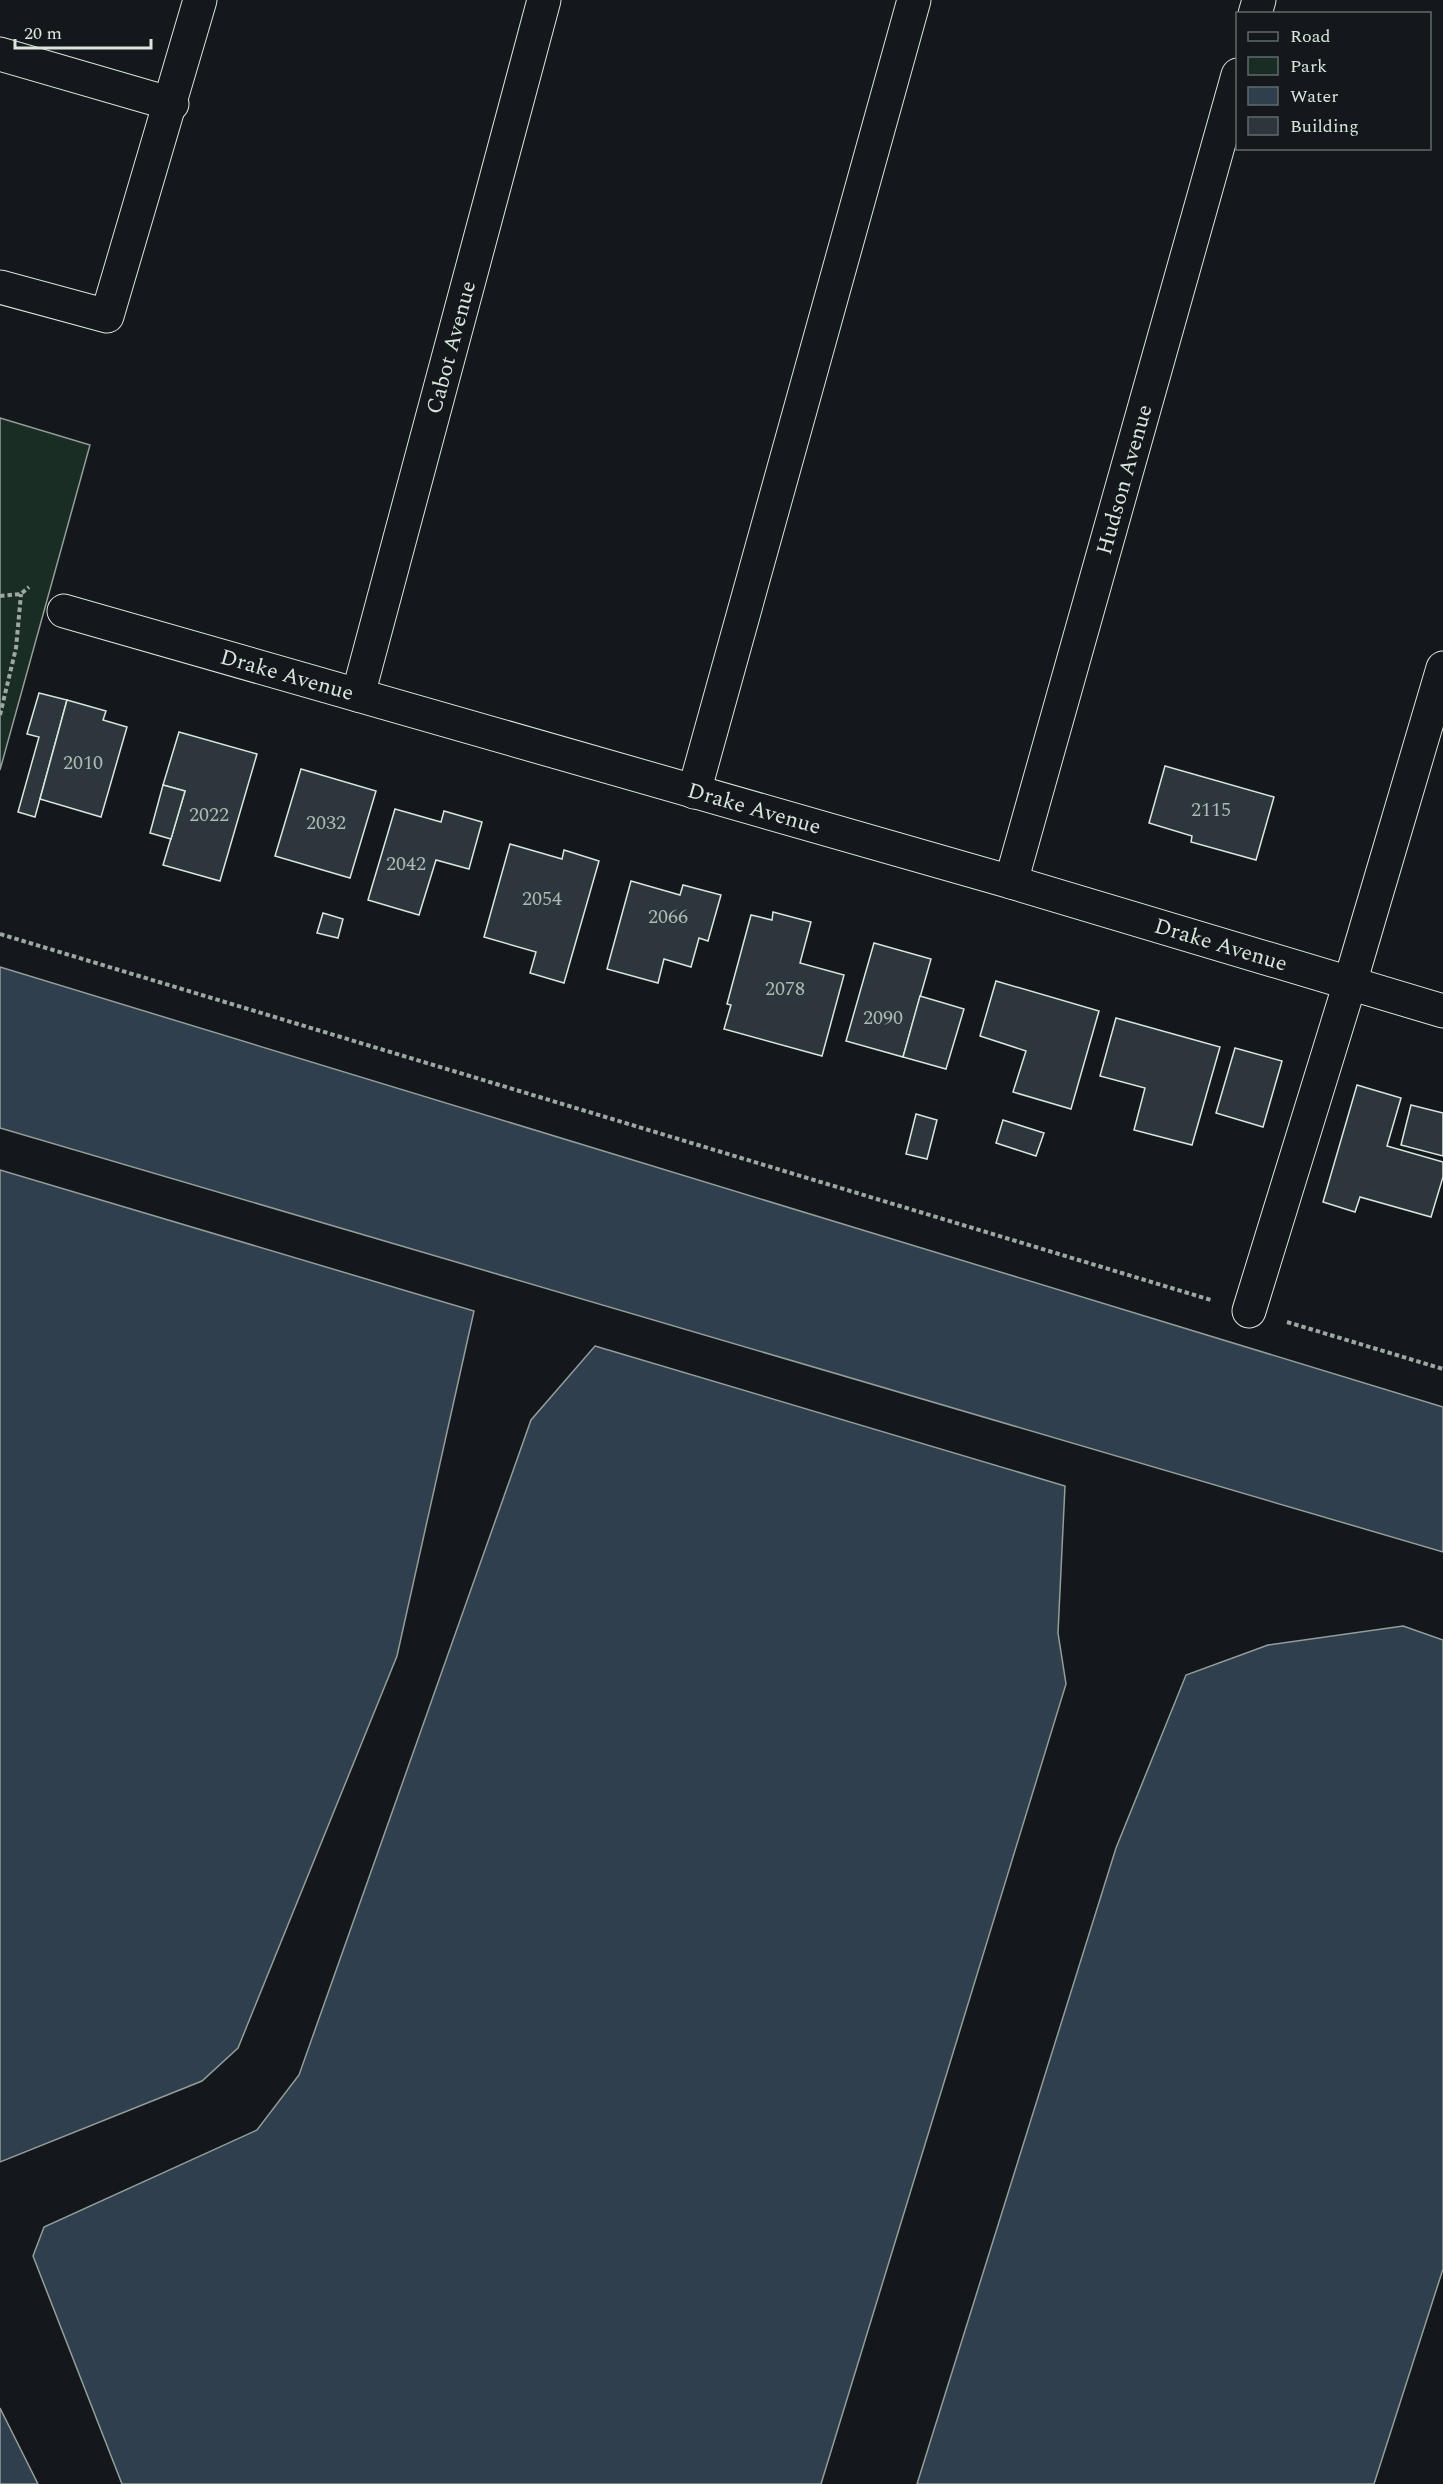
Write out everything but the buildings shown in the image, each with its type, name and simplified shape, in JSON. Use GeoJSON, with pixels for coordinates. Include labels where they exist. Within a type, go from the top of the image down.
{"type":"FeatureCollection","features":[{"type":"Feature","properties":{"kind":"street"},"geometry":{"type":"LineString","coordinates":[[0,287],[107,316],[172,104],[200,0]]}},
{"type":"Feature","properties":{"kind":"street","name":"Cabot Avenue"},"geometry":{"type":"LineString","coordinates":[[358,695],[544,0]]}},
{"type":"Feature","properties":{"kind":"street"},"geometry":{"type":"LineString","coordinates":[[694,792],[914,0]]}},
{"type":"Feature","properties":{"kind":"street"},"geometry":{"type":"LineString","coordinates":[[0,54],[172,104]]}},
{"type":"Feature","properties":{"kind":"street","name":"Hudson Avenue"},"geometry":{"type":"LineString","coordinates":[[1011,882],[1236,82]]}},
{"type":"Feature","properties":{"kind":"street","name":"Drake Avenue"},"geometry":{"type":"LineString","coordinates":[[64,611],[1011,882],[1443,1011]]}},
{"type":"Feature","properties":{"kind":"street"},"geometry":{"type":"LineString","coordinates":[[1249,1311],[1350,983],[1443,668]]}},
{"type":"Feature","properties":{"kind":"path"},"geometry":{"type":"LineString","coordinates":[[0,715],[16,648],[21,594]]}},
{"type":"Feature","properties":{"kind":"path"},"geometry":{"type":"LineString","coordinates":[[0,934],[1443,1369]]}},
{"type":"Feature","properties":{"kind":"green space"},"geometry":{"type":"Polygon","coordinates":[[[0,418],[90,445],[0,770],[0,418]]]}},
{"type":"Feature","properties":{"kind":"water"},"geometry":{"type":"Polygon","coordinates":[[[0,967],[1443,1407],[1443,1552],[0,1128],[0,967]]]}},
{"type":"Feature","properties":{"kind":"water"},"geometry":{"type":"Polygon","coordinates":[[[0,1170],[474,1311],[397,1656],[238,2048],[202,2081],[0,2162],[0,1170]]]}},
{"type":"Feature","properties":{"kind":"water"},"geometry":{"type":"Polygon","coordinates":[[[595,1346],[1065,1486],[1058,1633],[1066,1684],[821,2484],[122,2484],[33,2256],[44,2227],[257,2130],[299,2075],[531,1420],[595,1346]]]}},
{"type":"Feature","properties":{"kind":"water"},"geometry":{"type":"Polygon","coordinates":[[[1403,1626],[1443,1640],[1443,2269],[1374,2484],[917,2484],[1116,1848],[1186,1675],[1268,1645],[1403,1626]]]}},
{"type":"Feature","properties":{"kind":"water"},"geometry":{"type":"Polygon","coordinates":[[[0,2408],[38,2484],[0,2484],[0,2408]]]}}]}
